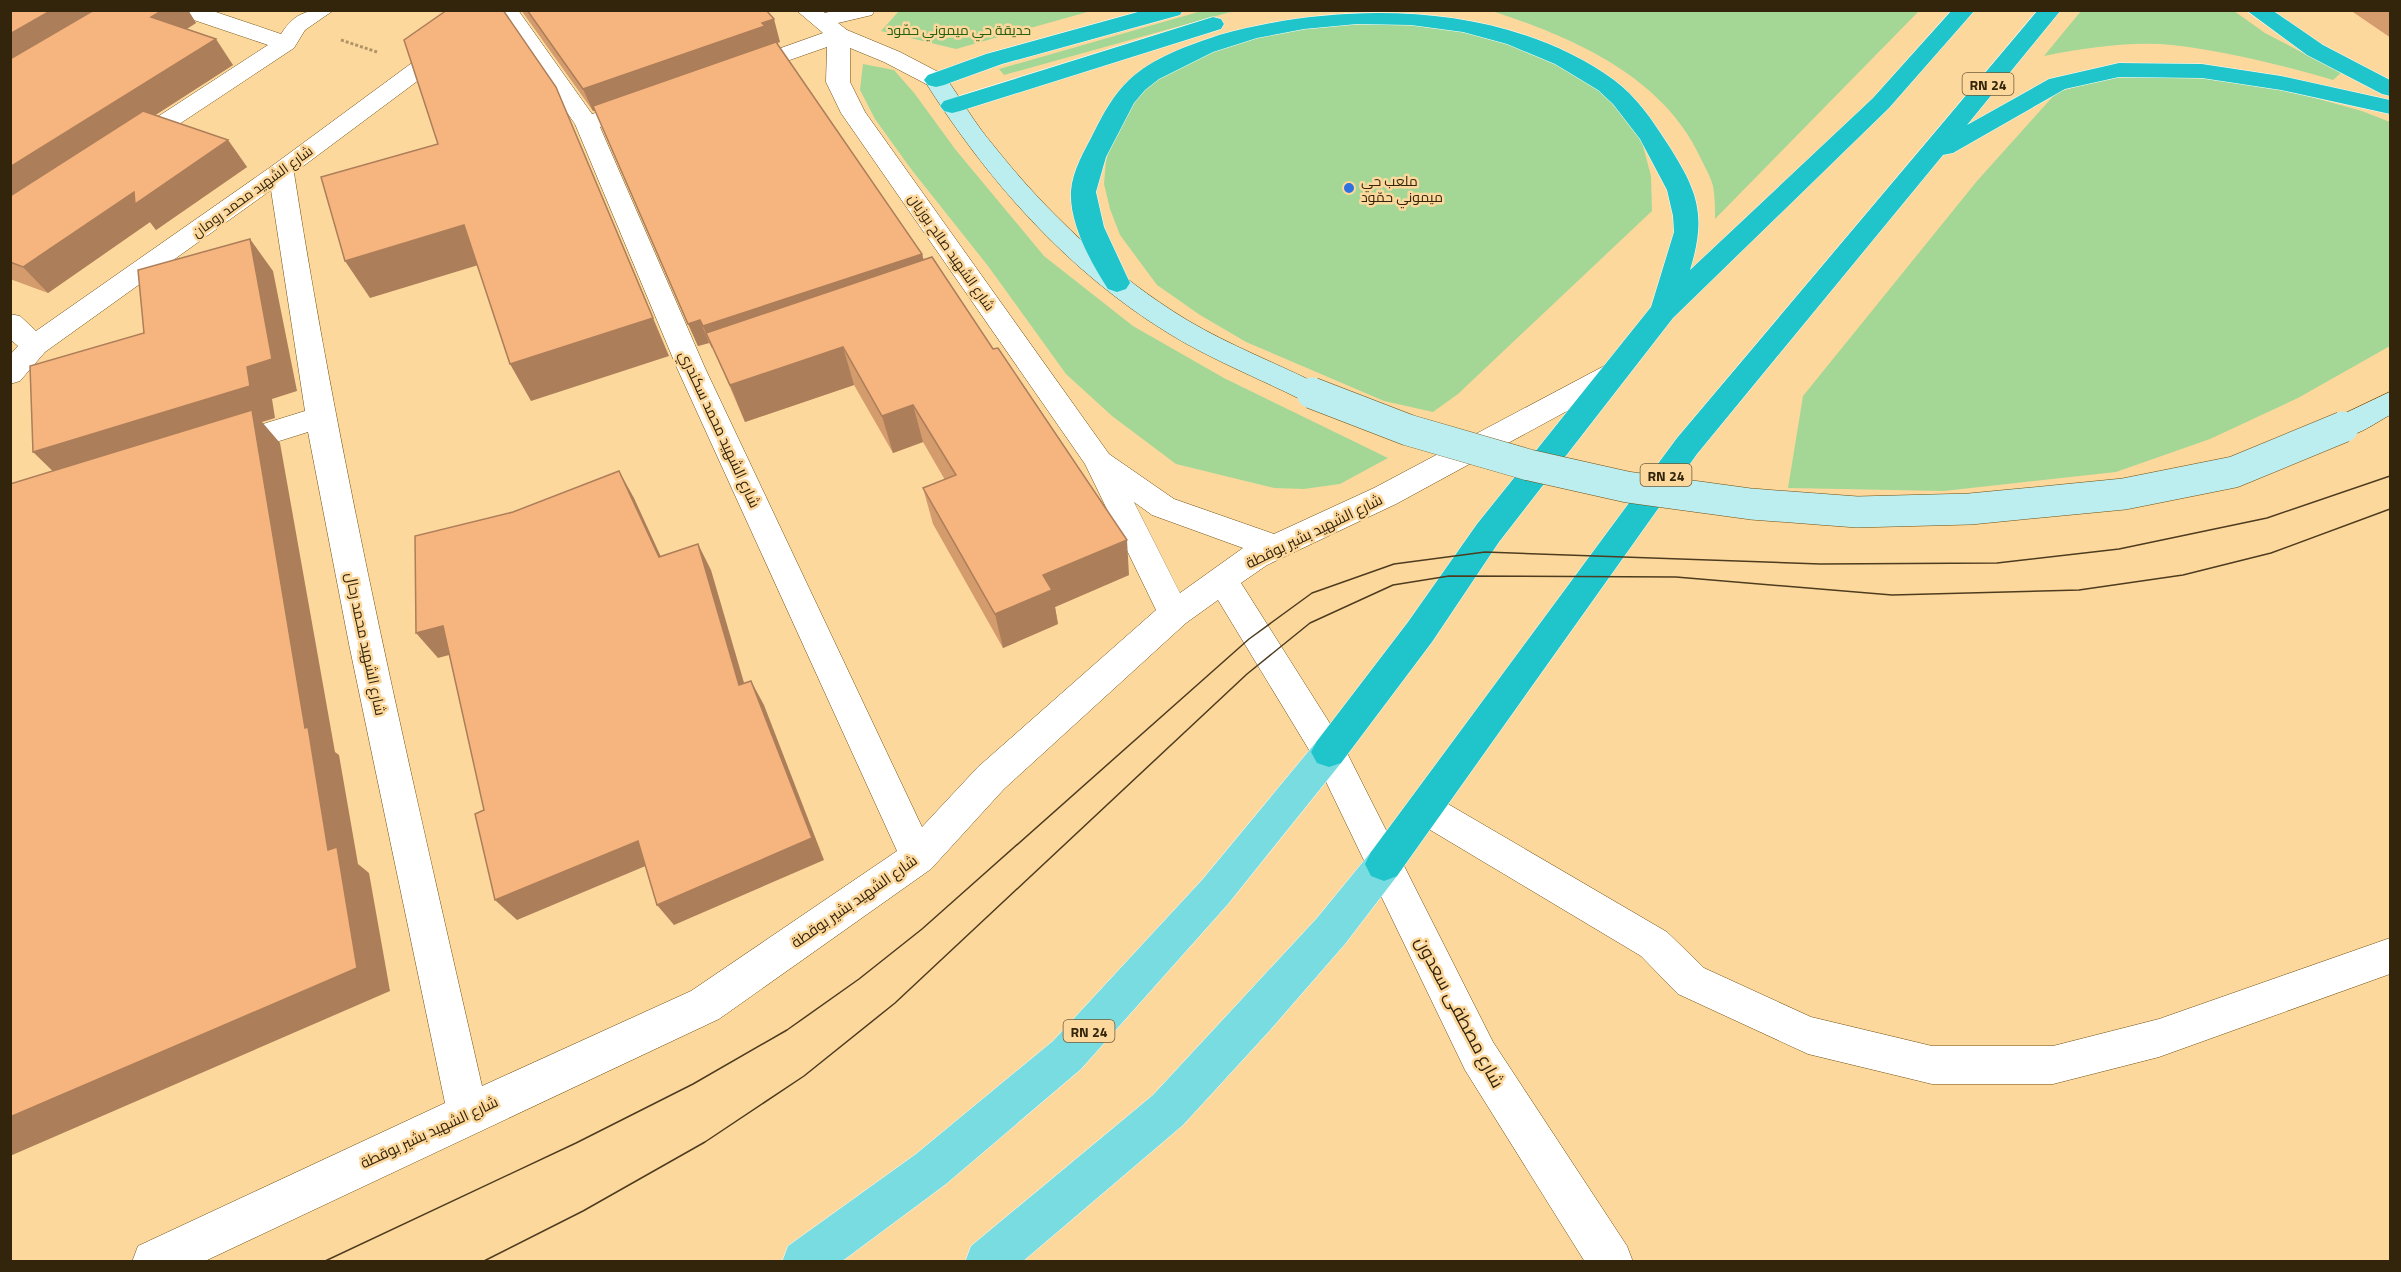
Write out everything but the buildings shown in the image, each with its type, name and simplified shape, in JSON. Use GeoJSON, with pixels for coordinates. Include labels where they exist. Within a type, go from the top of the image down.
{"type":"FeatureCollection","features":[{"type":"Feature","properties":{"kind":"highway"},"geometry":{"type":"LineString","coordinates":[[936,80],[994,59],[1172,10]]}},
{"type":"Feature","properties":{"kind":"highway","name":"RN 24"},"geometry":{"type":"LineString","coordinates":[[1329,752],[1420,632],[1488,533],[1663,311],[1881,104],[1964,10]]}},
{"type":"Feature","properties":{"kind":"highway","name":"RN 24"},"geometry":{"type":"LineString","coordinates":[[1383,864],[1687,446],[2050,10]]}},
{"type":"Feature","properties":{"kind":"highway"},"geometry":{"type":"LineString","coordinates":[[2257,10],[2315,50],[2391,89]]}},
{"type":"Feature","properties":{"kind":"highway"},"geometry":{"type":"LineString","coordinates":[[952,106],[1219,23],[1272,13],[1419,16],[1489,31],[1559,56],[1608,86],[1654,138],[1681,191],[1687,227],[1663,311]]}},
{"type":"Feature","properties":{"kind":"highway"},"geometry":{"type":"LineString","coordinates":[[1117,283],[1091,226],[1083,191],[1096,152],[1111,122],[1138,84],[1184,56],[1232,35],[1288,22],[1348,14]]}},
{"type":"Feature","properties":{"kind":"highway"},"geometry":{"type":"LineString","coordinates":[[1927,157],[2057,84],[2119,70],[2202,71],[2281,83],[2391,107]]}},
{"type":"Feature","properties":{"kind":"main road"},"geometry":{"type":"LineString","coordinates":[[936,80],[981,149],[1018,193],[1064,238],[1117,283],[1174,326],[1312,393],[1408,430],[1529,465],[1627,487],[1751,504],[1857,512],[1970,509],[2124,494],[2234,472],[2343,427],[2391,402]]}},
{"type":"Feature","properties":{"kind":"main road","name":"RN 24"},"geometry":{"type":"LineString","coordinates":[[804,1262],[931,1169],[1067,1055],[1215,892],[1329,752]]}},
{"type":"Feature","properties":{"kind":"main road","name":"RN 24"},"geometry":{"type":"LineString","coordinates":[[987,1262],[1168,1110],[1324,940],[1383,864]]}},
{"type":"Feature","properties":{"kind":"street"},"geometry":{"type":"LineString","coordinates":[[187,10],[292,34]]}},
{"type":"Feature","properties":{"kind":"street"},"geometry":{"type":"LineString","coordinates":[[109,159],[292,34],[322,10]]}},
{"type":"Feature","properties":{"kind":"street"},"geometry":{"type":"LineString","coordinates":[[718,78],[822,22],[864,10]]}},
{"type":"Feature","properties":{"kind":"street","name":"شارع الشهيد محمد رومان"},"geometry":{"type":"LineString","coordinates":[[10,374],[35,345],[281,171],[421,66],[490,18]]}},
{"type":"Feature","properties":{"kind":"street","name":"شارع الشهيد محمد سكندري"},"geometry":{"type":"LineString","coordinates":[[490,18],[587,124],[702,365],[918,857]]}},
{"type":"Feature","properties":{"kind":"street"},"geometry":{"type":"LineString","coordinates":[[822,22],[936,80]]}},
{"type":"Feature","properties":{"kind":"street","name":"شارع الشهيد صالح بوزيان"},"geometry":{"type":"LineString","coordinates":[[822,22],[838,82],[853,113],[957,278],[1097,459],[1174,614]]}},
{"type":"Feature","properties":{"kind":"street"},"geometry":{"type":"LineString","coordinates":[[587,124],[664,97]]}},
{"type":"Feature","properties":{"kind":"street","name":"شارع الشهيد محمد رحال"},"geometry":{"type":"LineString","coordinates":[[281,171],[298,298],[349,569],[468,1114]]}},
{"type":"Feature","properties":{"kind":"street"},"geometry":{"type":"LineString","coordinates":[[10,323],[35,345]]}},
{"type":"Feature","properties":{"kind":"street","name":"شارع الشهيد بشير بوقطة"},"geometry":{"type":"LineString","coordinates":[[154,1262],[705,1005],[918,857],[992,778],[1174,614],[1256,556],[1385,496],[1614,373]]}},
{"type":"Feature","properties":{"kind":"street"},"geometry":{"type":"LineString","coordinates":[[199,455],[321,417]]}},
{"type":"Feature","properties":{"kind":"street","name":"شارع الشهيد صالح بوزيان"},"geometry":{"type":"LineString","coordinates":[[1097,459],[1163,507],[1275,547]]}},
{"type":"Feature","properties":{"kind":"street","name":"شارع مصطفى سعدون"},"geometry":{"type":"LineString","coordinates":[[1222,580],[1329,752],[1479,1056],[1611,1262]]}},
{"type":"Feature","properties":{"kind":"lane"},"geometry":{"type":"LineString","coordinates":[[1424,808],[1654,944],[1691,981],[1808,1035],[1932,1065],[2053,1065],[2159,1038],[2391,956]]}},
{"type":"Feature","properties":{"kind":"path"},"geometry":{"type":"LineString","coordinates":[[292,34],[421,66]]}},
{"type":"Feature","properties":{"kind":"green space"},"geometry":{"type":"Polygon","coordinates":[[[1205,10],[1234,11],[1004,75],[999,69],[1205,10]]]}},
{"type":"Feature","properties":{"kind":"green space","name":"حديقة حي ميموني حمّود"},"geometry":{"type":"Polygon","coordinates":[[[899,11],[1091,11],[956,49],[881,31],[899,11]]]}},
{"type":"Feature","properties":{"kind":"green space"},"geometry":{"type":"Polygon","coordinates":[[[1492,11],[1919,11],[1715,219],[1714,190],[1710,177],[1686,132],[1665,106],[1641,84],[1585,48],[1492,11]]]}},
{"type":"Feature","properties":{"kind":"green space"},"geometry":{"type":"Polygon","coordinates":[[[2081,11],[2234,11],[2265,33],[2341,73],[2333,80],[2233,55],[2156,44],[2108,46],[2044,56],[2081,11]]]}},
{"type":"Feature","properties":{"kind":"green space"},"geometry":{"type":"Polygon","coordinates":[[[1311,22],[1453,26],[1527,48],[1590,80],[1616,108],[1642,142],[1651,176],[1652,211],[1458,394],[1433,412],[1384,401],[1246,342],[1200,315],[1157,285],[1120,235],[1110,209],[1104,184],[1106,161],[1112,139],[1121,118],[1151,82],[1213,48],[1311,22]]]}},
{"type":"Feature","properties":{"kind":"green space"},"geometry":{"type":"Polygon","coordinates":[[[863,64],[894,70],[915,94],[955,149],[1044,256],[1133,326],[1224,378],[1388,458],[1340,484],[1304,489],[1274,488],[1176,464],[1112,416],[1066,374],[988,266],[911,169],[875,119],[860,90],[863,64]]]}},
{"type":"Feature","properties":{"kind":"green space"},"geometry":{"type":"Polygon","coordinates":[[[2180,74],[2264,84],[2362,111],[2390,122],[2390,346],[2298,398],[2210,439],[2116,472],[1944,491],[1788,488],[1803,396],[1977,181],[2057,92],[2116,76],[2180,74]]]}},
{"type":"Feature","properties":{"kind":"tram line"},"geometry":{"type":"LineString","coordinates":[[323,1262],[576,1143],[693,1084],[787,1030],[859,979],[922,929],[1249,639],[1312,593],[1394,564],[1485,552],[1820,564],[1997,563],[2119,549],[2267,518],[2390,476]]}},
{"type":"Feature","properties":{"kind":"tram line"},"geometry":{"type":"LineString","coordinates":[[482,1262],[583,1211],[705,1142],[804,1076],[895,1003],[1247,674],[1310,623],[1393,585],[1449,576],[1676,577],[1892,595],[2079,590],[2183,575],[2271,553],[2390,509]]}},
{"type":"Feature","properties":{"kind":"place","name":"ملعب حي ميموني حمّود"},"geometry":{"type":"Point","coordinates":[1349,188]}}]}
